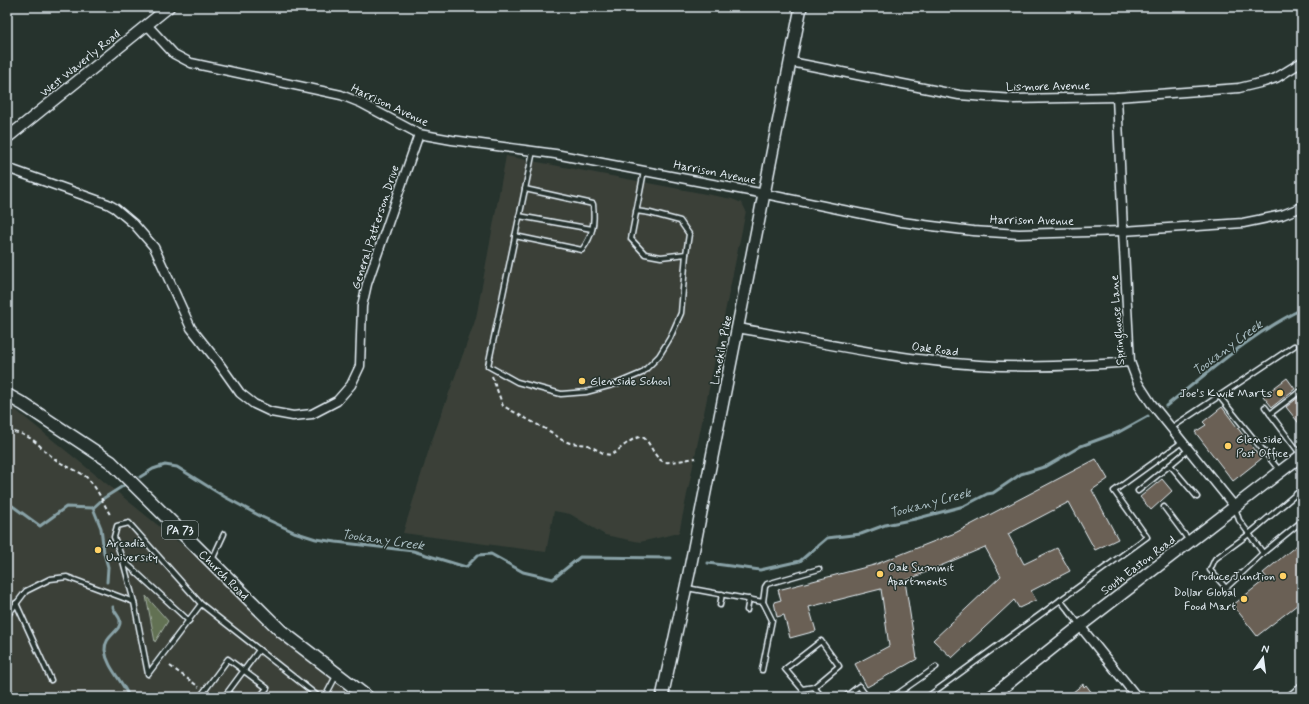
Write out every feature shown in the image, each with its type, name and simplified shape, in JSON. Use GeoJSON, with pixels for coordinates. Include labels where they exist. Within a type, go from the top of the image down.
{"type":"FeatureCollection","features":[{"type":"Feature","properties":{"kind":"main road","name":"Limekiln Pike"},"geometry":{"type":"LineString","coordinates":[[662,697],[686,588],[792,62],[801,7]]}},
{"type":"Feature","properties":{"kind":"main road","name":"Church Road"},"geometry":{"type":"LineString","coordinates":[[7,394],[111,462],[281,631],[367,697]]}},
{"type":"Feature","properties":{"kind":"main road","name":"South Easton Road"},"geometry":{"type":"LineString","coordinates":[[991,697],[1080,626],[1300,458]]}},
{"type":"Feature","properties":{"kind":"street","name":"West Waverly Road"},"geometry":{"type":"LineString","coordinates":[[7,138],[148,26],[169,7]]}},
{"type":"Feature","properties":{"kind":"street","name":"Harrison Avenue"},"geometry":{"type":"LineString","coordinates":[[148,26],[174,54],[191,63],[341,95],[361,103],[419,134],[533,151],[644,171],[902,222],[972,231],[1019,234],[1123,231],[1243,223],[1282,215],[1302,207]]}},
{"type":"Feature","properties":{"kind":"street","name":"Lismore Avenue"},"geometry":{"type":"LineString","coordinates":[[792,62],[959,95],[1014,99],[1117,97],[1239,88],[1276,78],[1302,62]]}},
{"type":"Feature","properties":{"kind":"street","name":"Springhouse Lane"},"geometry":{"type":"LineString","coordinates":[[1117,97],[1130,362],[1138,383],[1150,403],[1235,507]]}},
{"type":"Feature","properties":{"kind":"street","name":"General Patterson Drive"},"geometry":{"type":"LineString","coordinates":[[7,168],[108,204],[123,214],[142,232],[154,247],[191,328],[237,389],[262,408],[281,415],[302,416],[321,410],[337,401],[351,385],[360,366],[362,306],[367,284],[419,134]]}},
{"type":"Feature","properties":{"kind":"street","name":"Oak Road"},"geometry":{"type":"LineString","coordinates":[[738,328],[901,357],[978,365],[1065,367],[1130,362]]}},
{"type":"Feature","properties":{"kind":"street"},"geometry":{"type":"LineString","coordinates":[[1080,626],[1135,694]]}},
{"type":"Feature","properties":{"kind":"street"},"geometry":{"type":"LineString","coordinates":[[1290,697],[1302,688]]}},
{"type":"Feature","properties":{"kind":"lane"},"geometry":{"type":"LineString","coordinates":[[533,151],[488,366],[517,382],[561,394],[586,392],[616,384],[642,373],[659,356],[670,338],[681,313],[689,234],[680,221],[636,211]]}},
{"type":"Feature","properties":{"kind":"lane"},"geometry":{"type":"LineString","coordinates":[[644,171],[631,239],[645,254],[661,257],[686,254]]}},
{"type":"Feature","properties":{"kind":"lane"},"geometry":{"type":"LineString","coordinates":[[515,236],[582,250],[589,240],[592,230],[594,217],[593,204],[525,189]]}},
{"type":"Feature","properties":{"kind":"lane"},"geometry":{"type":"LineString","coordinates":[[519,216],[592,230]]}},
{"type":"Feature","properties":{"kind":"lane"},"geometry":{"type":"LineString","coordinates":[[1171,428],[1294,346]]}},
{"type":"Feature","properties":{"kind":"lane"},"geometry":{"type":"LineString","coordinates":[[1270,414],[1299,392],[1302,392]]}},
{"type":"Feature","properties":{"kind":"lane"},"geometry":{"type":"LineString","coordinates":[[1219,396],[1281,471]]}},
{"type":"Feature","properties":{"kind":"lane"},"geometry":{"type":"LineString","coordinates":[[1265,407],[1300,458]]}},
{"type":"Feature","properties":{"kind":"lane"},"geometry":{"type":"LineString","coordinates":[[927,697],[1147,537],[1114,491],[1182,442]]}},
{"type":"Feature","properties":{"kind":"lane"},"geometry":{"type":"LineString","coordinates":[[1138,491],[1188,450]]}},
{"type":"Feature","properties":{"kind":"lane"},"geometry":{"type":"LineString","coordinates":[[1170,465],[1197,497]]}},
{"type":"Feature","properties":{"kind":"lane"},"geometry":{"type":"LineString","coordinates":[[1302,489],[1249,534],[1215,559],[1210,570],[1226,588],[1302,521]]}},
{"type":"Feature","properties":{"kind":"lane"},"geometry":{"type":"LineString","coordinates":[[1164,507],[1190,542]]}},
{"type":"Feature","properties":{"kind":"lane"},"geometry":{"type":"LineString","coordinates":[[1235,507],[1239,520],[1263,554]]}},
{"type":"Feature","properties":{"kind":"lane"},"geometry":{"type":"LineString","coordinates":[[202,604],[148,674],[134,602],[124,561],[114,537],[117,526],[129,523],[202,604],[318,697]]}},
{"type":"Feature","properties":{"kind":"lane"},"geometry":{"type":"LineString","coordinates":[[211,562],[224,534]]}},
{"type":"Feature","properties":{"kind":"lane"},"geometry":{"type":"LineString","coordinates":[[124,561],[188,621]]}},
{"type":"Feature","properties":{"kind":"lane"},"geometry":{"type":"LineString","coordinates":[[762,670],[772,620],[763,602],[765,587],[768,584],[819,569]]}},
{"type":"Feature","properties":{"kind":"lane"},"geometry":{"type":"LineString","coordinates":[[7,616],[26,591],[50,579],[67,577],[134,602]]}},
{"type":"Feature","properties":{"kind":"lane"},"geometry":{"type":"LineString","coordinates":[[686,588],[763,602]]}},
{"type":"Feature","properties":{"kind":"lane"},"geometry":{"type":"LineString","coordinates":[[720,605],[722,594]]}},
{"type":"Feature","properties":{"kind":"lane"},"geometry":{"type":"LineString","coordinates":[[747,610],[749,599]]}},
{"type":"Feature","properties":{"kind":"lane"},"geometry":{"type":"LineString","coordinates":[[1060,600],[1080,626]]}},
{"type":"Feature","properties":{"kind":"lane"},"geometry":{"type":"LineString","coordinates":[[16,603],[51,680]]}},
{"type":"Feature","properties":{"kind":"lane"},"geometry":{"type":"LineString","coordinates":[[822,641],[839,666],[814,687],[802,689],[785,669],[822,641]]}},
{"type":"Feature","properties":{"kind":"lane"},"geometry":{"type":"LineString","coordinates":[[224,697],[259,650]]}},
{"type":"Feature","properties":{"kind":"lane"},"geometry":{"type":"LineString","coordinates":[[200,697],[228,659],[267,688],[260,697]]}},
{"type":"Feature","properties":{"kind":"lane"},"geometry":{"type":"LineString","coordinates":[[893,697],[936,666]]}},
{"type":"Feature","properties":{"kind":"lane"},"geometry":{"type":"LineString","coordinates":[[324,697],[338,674]]}},
{"type":"Feature","properties":{"kind":"lane"},"geometry":{"type":"LineString","coordinates":[[845,697],[859,686],[867,697]]}},
{"type":"Feature","properties":{"kind":"lane"},"geometry":{"type":"LineString","coordinates":[[814,687],[822,697]]}},
{"type":"Feature","properties":{"kind":"lane"},"geometry":{"type":"LineString","coordinates":[[1126,697],[1135,694]]}},
{"type":"Feature","properties":{"kind":"path"},"geometry":{"type":"LineString","coordinates":[[488,366],[503,406],[551,432],[562,440],[588,446],[605,454],[611,455],[618,452],[627,443],[638,437],[643,437],[657,457],[666,462],[696,458]]}},
{"type":"Feature","properties":{"kind":"path"},"geometry":{"type":"LineString","coordinates":[[7,430],[22,433],[33,439],[52,457],[83,474],[99,494],[111,516]]}},
{"type":"Feature","properties":{"kind":"path"},"geometry":{"type":"LineString","coordinates":[[170,666],[200,688]]}},
{"type":"Feature","properties":{"kind":"shaded area","name":"Glenside School"},"geometry":{"type":"Polygon","coordinates":[[[506,156],[732,199],[742,203],[746,211],[679,533],[640,542],[605,535],[570,514],[554,511],[546,552],[403,533],[431,443],[476,318],[506,156]]]}},
{"type":"Feature","properties":{"kind":"shaded area","name":"Arcadia University"},"geometry":{"type":"Polygon","coordinates":[[[7,403],[370,697],[7,697],[7,403]]]}},
{"type":"Feature","properties":{"kind":"green space"},"geometry":{"type":"Polygon","coordinates":[[[146,596],[168,621],[155,642],[146,596]]]}},
{"type":"Feature","properties":{"kind":"green space"},"geometry":{"type":"Polygon","coordinates":[[[11,688],[19,697],[7,697],[7,692],[11,688]]]}},
{"type":"Feature","properties":{"kind":"building"},"geometry":{"type":"Polygon","coordinates":[[[1287,378],[1295,389],[1272,407],[1263,396],[1287,378]]]}},
{"type":"Feature","properties":{"kind":"building"},"geometry":{"type":"Polygon","coordinates":[[[1299,397],[1302,401],[1302,427],[1286,407],[1299,397]]]}},
{"type":"Feature","properties":{"kind":"building","name":"Glenside Post Office"},"geometry":{"type":"Polygon","coordinates":[[[1222,407],[1261,459],[1233,481],[1195,432],[1206,425],[1203,422],[1222,407]]]}},
{"type":"Feature","properties":{"kind":"building","name":"Oak Summit Apartments"},"geometry":{"type":"Polygon","coordinates":[[[1096,459],[1108,479],[1092,490],[1118,539],[1095,550],[1069,502],[1008,534],[1024,564],[1057,548],[1070,571],[1031,591],[1036,600],[1019,608],[1014,600],[952,658],[933,640],[1001,576],[985,547],[905,581],[917,659],[867,687],[855,664],[889,646],[881,589],[809,607],[816,631],[790,638],[784,615],[777,617],[774,602],[781,600],[778,590],[874,565],[955,533],[1096,459]]]}},
{"type":"Feature","properties":{"kind":"building"},"geometry":{"type":"Polygon","coordinates":[[[1162,479],[1172,491],[1151,510],[1140,497],[1162,479]]]}},
{"type":"Feature","properties":{"kind":"building"},"geometry":{"type":"Polygon","coordinates":[[[1302,541],[1302,601],[1257,636],[1233,605],[1267,578],[1263,573],[1302,541]]]}},
{"type":"Feature","properties":{"kind":"building"},"geometry":{"type":"Polygon","coordinates":[[[1083,684],[1084,687],[1086,685],[1095,697],[1067,697],[1083,684]]]}},
{"type":"Feature","properties":{"kind":"waterway","name":"Tookany Creek"},"geometry":{"type":"LineString","coordinates":[[1166,406],[1215,366],[1249,341],[1266,329],[1302,309]]}},
{"type":"Feature","properties":{"kind":"waterway","name":"Tookany Creek"},"geometry":{"type":"LineString","coordinates":[[708,563],[760,570],[800,561],[827,538],[861,534],[885,525],[964,506],[987,494],[993,493],[1021,474],[1047,466],[1081,446],[1119,432],[1148,416]]}},
{"type":"Feature","properties":{"kind":"waterway","name":"Tookany Creek"},"geometry":{"type":"LineString","coordinates":[[140,477],[153,469],[165,465],[177,467],[225,497],[294,532],[316,539],[413,551],[466,567],[478,555],[491,554],[523,572],[553,579],[580,557],[671,558]]}},
{"type":"Feature","properties":{"kind":"waterway","name":"Tookany Creek"},"geometry":{"type":"LineString","coordinates":[[7,502],[40,526],[66,507],[93,508],[104,498],[123,486]]}},
{"type":"Feature","properties":{"kind":"waterway"},"geometry":{"type":"LineString","coordinates":[[93,508],[101,528],[104,553],[108,567],[107,582]]}},
{"type":"Feature","properties":{"kind":"waterway"},"geometry":{"type":"LineString","coordinates":[[113,607],[120,620],[120,624],[105,645],[106,657],[129,697]]}},
{"type":"Feature","properties":{"kind":"place","name":"Glenside School"},"geometry":{"type":"Point","coordinates":[582,381]}},
{"type":"Feature","properties":{"kind":"place","name":"Joe's Kwik Marts"},"geometry":{"type":"Point","coordinates":[1280,393]}},
{"type":"Feature","properties":{"kind":"place","name":"Glenside Post Office"},"geometry":{"type":"Point","coordinates":[1228,446]}},
{"type":"Feature","properties":{"kind":"place","name":"Arcadia University"},"geometry":{"type":"Point","coordinates":[98,550]}},
{"type":"Feature","properties":{"kind":"place","name":"Oak Summit Apartments"},"geometry":{"type":"Point","coordinates":[880,574]}},
{"type":"Feature","properties":{"kind":"place","name":"Produce Junction"},"geometry":{"type":"Point","coordinates":[1283,576]}},
{"type":"Feature","properties":{"kind":"place","name":"Dollar Global Food Mart"},"geometry":{"type":"Point","coordinates":[1244,599]}}]}
